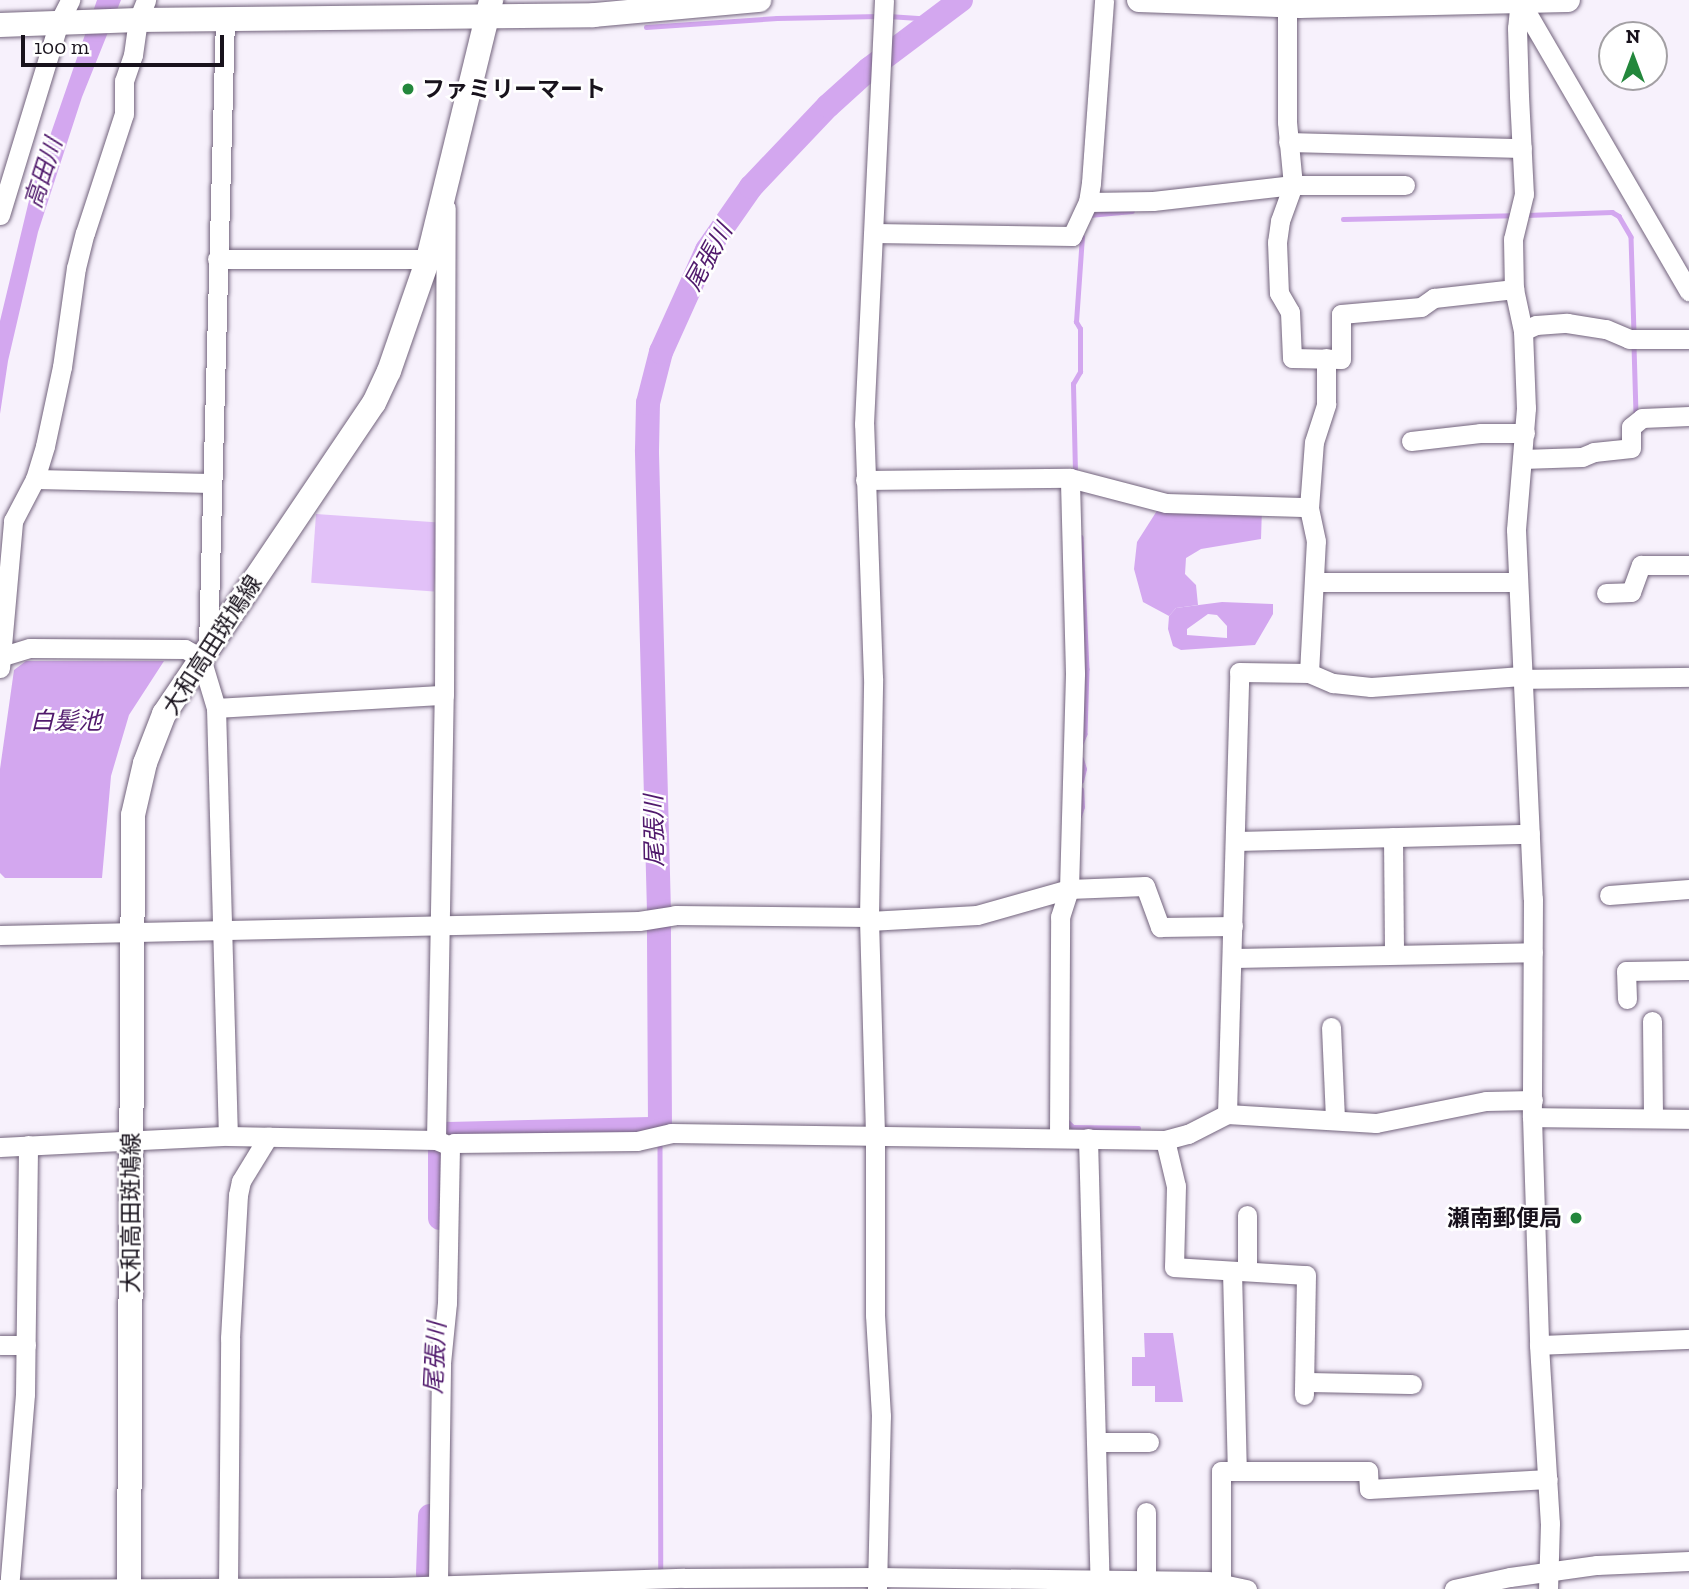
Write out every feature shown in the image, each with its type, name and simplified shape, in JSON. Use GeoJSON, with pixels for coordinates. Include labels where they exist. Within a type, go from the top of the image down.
{"type":"FeatureCollection","features":[{"type":"Feature","properties":{"kind":"main road"},"geometry":{"type":"LineString","coordinates":[[0,25],[65,15],[138,13],[225,18],[489,9],[594,15],[759,0]]}},
{"type":"Feature","properties":{"kind":"main road"},"geometry":{"type":"LineString","coordinates":[[1139,0],[1295,4],[1568,0]]}},
{"type":"Feature","properties":{"kind":"main road","name":"大和高田斑鳩線"},"geometry":{"type":"LineString","coordinates":[[129,1588],[133,816],[145,763],[164,714],[374,403],[389,371],[428,259],[489,9]]}},
{"type":"Feature","properties":{"kind":"street"},"geometry":{"type":"LineString","coordinates":[[874,233],[1072,236],[1088,202],[1104,0]]}},
{"type":"Feature","properties":{"kind":"street"},"geometry":{"type":"LineString","coordinates":[[1520,1],[1517,28],[1522,148],[1519,214],[1513,239],[1514,289],[1523,331],[1525,433],[1516,509],[1517,582],[1530,834],[1539,1345],[1548,1479],[1549,1581]]}},
{"type":"Feature","properties":{"kind":"street"},"geometry":{"type":"LineString","coordinates":[[1520,1],[1689,292]]}},
{"type":"Feature","properties":{"kind":"street"},"geometry":{"type":"LineString","coordinates":[[1295,4],[1289,142],[1293,185],[1280,221],[1277,242],[1279,293],[1290,312],[1292,358],[1341,359],[1341,314],[1421,307],[1434,298],[1514,289]]}},
{"type":"Feature","properties":{"kind":"street"},"geometry":{"type":"LineString","coordinates":[[138,13],[133,55],[124,81],[124,114],[85,233],[71,302],[62,368],[35,478],[13,521],[1,660],[30,648],[172,649],[204,652]]}},
{"type":"Feature","properties":{"kind":"street"},"geometry":{"type":"LineString","coordinates":[[0,215],[65,15]]}},
{"type":"Feature","properties":{"kind":"street"},"geometry":{"type":"LineString","coordinates":[[877,1583],[881,1416],[875,1315],[875,1134],[869,919],[873,678],[864,424],[883,17]]}},
{"type":"Feature","properties":{"kind":"street"},"geometry":{"type":"LineString","coordinates":[[225,18],[212,483],[204,652],[216,708],[228,1136]]}},
{"type":"Feature","properties":{"kind":"street"},"geometry":{"type":"LineString","coordinates":[[1289,142],[1522,148]]}},
{"type":"Feature","properties":{"kind":"street"},"geometry":{"type":"LineString","coordinates":[[1088,202],[1153,201],[1293,185],[1405,185]]}},
{"type":"Feature","properties":{"kind":"street"},"geometry":{"type":"LineString","coordinates":[[438,1583],[442,1363],[447,1303],[441,925],[448,261],[445,186]]}},
{"type":"Feature","properties":{"kind":"street"},"geometry":{"type":"LineString","coordinates":[[217,259],[428,259]]}},
{"type":"Feature","properties":{"kind":"street"},"geometry":{"type":"LineString","coordinates":[[1523,331],[1536,325],[1567,323],[1606,329],[1633,339],[1689,340]]}},
{"type":"Feature","properties":{"kind":"street"},"geometry":{"type":"LineString","coordinates":[[1309,673],[1316,582],[1316,541],[1309,508],[1314,442],[1326,404],[1326,358]]}},
{"type":"Feature","properties":{"kind":"street"},"geometry":{"type":"LineString","coordinates":[[1522,459],[1582,457],[1594,452],[1631,448],[1631,427],[1639,420],[1689,416]]}},
{"type":"Feature","properties":{"kind":"street"},"geometry":{"type":"LineString","coordinates":[[1411,441],[1480,433],[1525,433]]}},
{"type":"Feature","properties":{"kind":"street"},"geometry":{"type":"LineString","coordinates":[[35,478],[212,483]]}},
{"type":"Feature","properties":{"kind":"street"},"geometry":{"type":"LineString","coordinates":[[865,480],[1079,479],[1166,503],[1302,507]]}},
{"type":"Feature","properties":{"kind":"street"},"geometry":{"type":"LineString","coordinates":[[1059,1137],[1060,917],[1069,889],[1079,479]]}},
{"type":"Feature","properties":{"kind":"street"},"geometry":{"type":"LineString","coordinates":[[1606,593],[1632,593],[1641,565],[1689,565]]}},
{"type":"Feature","properties":{"kind":"street"},"geometry":{"type":"LineString","coordinates":[[1316,582],[1517,582]]}},
{"type":"Feature","properties":{"kind":"street"},"geometry":{"type":"LineString","coordinates":[[1227,1114],[1234,958],[1240,672],[1309,673],[1333,683],[1371,687],[1522,678],[1689,677]]}},
{"type":"Feature","properties":{"kind":"street"},"geometry":{"type":"LineString","coordinates":[[216,708],[444,695]]}},
{"type":"Feature","properties":{"kind":"street"},"geometry":{"type":"LineString","coordinates":[[1236,841],[1530,834]]}},
{"type":"Feature","properties":{"kind":"street"},"geometry":{"type":"LineString","coordinates":[[1393,837],[1394,954]]}},
{"type":"Feature","properties":{"kind":"street"},"geometry":{"type":"LineString","coordinates":[[0,935],[646,920],[667,915],[869,919],[977,915],[1069,889],[1145,886],[1160,927],[1233,926]]}},
{"type":"Feature","properties":{"kind":"street"},"geometry":{"type":"LineString","coordinates":[[1609,895],[1689,889]]}},
{"type":"Feature","properties":{"kind":"street"},"geometry":{"type":"LineString","coordinates":[[1234,958],[1533,951]]}},
{"type":"Feature","properties":{"kind":"street"},"geometry":{"type":"LineString","coordinates":[[1627,999],[1626,971],[1689,970]]}},
{"type":"Feature","properties":{"kind":"street"},"geometry":{"type":"LineString","coordinates":[[1652,1021],[1653,1118]]}},
{"type":"Feature","properties":{"kind":"street"},"geometry":{"type":"LineString","coordinates":[[1331,1027],[1335,1120]]}},
{"type":"Feature","properties":{"kind":"street"},"geometry":{"type":"LineString","coordinates":[[0,1135],[0,1147],[228,1136],[454,1143],[645,1139],[671,1133],[1164,1140],[1188,1134],[1227,1114],[1393,1121],[1486,1101],[1533,1109],[1689,1119]]}},
{"type":"Feature","properties":{"kind":"street"},"geometry":{"type":"LineString","coordinates":[[228,1587],[230,1338],[238,1195],[241,1181],[268,1137]]}},
{"type":"Feature","properties":{"kind":"street"},"geometry":{"type":"LineString","coordinates":[[1088,1138],[1100,1584]]}},
{"type":"Feature","properties":{"kind":"street"},"geometry":{"type":"LineString","coordinates":[[1164,1140],[1176,1186],[1174,1267],[1306,1275],[1304,1389],[1412,1384]]}},
{"type":"Feature","properties":{"kind":"street"},"geometry":{"type":"LineString","coordinates":[[9,1589],[26,1345],[28,1145]]}},
{"type":"Feature","properties":{"kind":"street"},"geometry":{"type":"LineString","coordinates":[[1237,1471],[1239,1271],[1247,1215]]}},
{"type":"Feature","properties":{"kind":"street"},"geometry":{"type":"LineString","coordinates":[[1539,1345],[1689,1339]]}},
{"type":"Feature","properties":{"kind":"street"},"geometry":{"type":"LineString","coordinates":[[0,1345],[26,1345]]}},
{"type":"Feature","properties":{"kind":"street"},"geometry":{"type":"LineString","coordinates":[[1097,1442],[1149,1442]]}},
{"type":"Feature","properties":{"kind":"street"},"geometry":{"type":"LineString","coordinates":[[1221,1583],[1221,1471],[1368,1471],[1369,1489],[1548,1479]]}},
{"type":"Feature","properties":{"kind":"street"},"geometry":{"type":"LineString","coordinates":[[1146,1512],[1146,1580]]}},
{"type":"Feature","properties":{"kind":"street"},"geometry":{"type":"LineString","coordinates":[[1454,1589],[1549,1581],[1619,1562],[1689,1561]]}},
{"type":"Feature","properties":{"kind":"street"},"geometry":{"type":"LineString","coordinates":[[0,1589],[637,1582],[675,1578],[877,1583],[1100,1584],[1146,1580],[1221,1583],[1247,1589]]}},
{"type":"Feature","properties":{"kind":"shaded area"},"geometry":{"type":"Polygon","coordinates":[[[1160,506],[1262,508],[1261,539],[1201,549],[1186,558],[1185,574],[1196,585],[1198,605],[1176,608],[1169,616],[1143,602],[1134,569],[1137,542],[1160,506]]]}},
{"type":"Feature","properties":{"kind":"shaded area"},"geometry":{"type":"Polygon","coordinates":[[[316,514],[439,523],[434,591],[311,583],[316,514]]]}},
{"type":"Feature","properties":{"kind":"shaded area"},"geometry":{"type":"Polygon","coordinates":[[[1144,1333],[1173,1333],[1183,1402],[1155,1402],[1155,1386],[1132,1386],[1132,1357],[1145,1357],[1144,1333]]]}},
{"type":"Feature","properties":{"kind":"water","name":"高田川"},"geometry":{"type":"Polygon","coordinates":[[[97,0],[121,0],[82,97],[38,232],[8,361],[0,414],[0,321],[32,188],[97,0]]]}},
{"type":"Feature","properties":{"kind":"water"},"geometry":{"type":"Polygon","coordinates":[[[1222,602],[1273,604],[1273,614],[1255,645],[1181,650],[1173,646],[1168,629],[1169,616],[1176,608],[1222,602]],[[1208,614],[1187,629],[1187,635],[1227,638],[1227,626],[1217,615],[1208,614]]]}},
{"type":"Feature","properties":{"kind":"water","name":"白髪池"},"geometry":{"type":"Polygon","coordinates":[[[26,661],[164,661],[129,715],[111,776],[102,878],[5,878],[0,873],[0,769],[14,670],[26,661]]]}},
{"type":"Feature","properties":{"kind":"waterway","name":"尾張川"},"geometry":{"type":"LineString","coordinates":[[440,1218],[440,1151],[448,1134],[660,1129],[659,912],[647,450],[648,403],[661,352],[707,250],[751,187],[828,106],[869,69],[961,0]]}},
{"type":"Feature","properties":{"kind":"waterway"},"geometry":{"type":"LineString","coordinates":[[646,27],[777,18],[880,16]]}},
{"type":"Feature","properties":{"kind":"waterway"},"geometry":{"type":"LineString","coordinates":[[888,16],[933,19]]}},
{"type":"Feature","properties":{"kind":"waterway"},"geometry":{"type":"LineString","coordinates":[[1089,215],[1132,211]]}},
{"type":"Feature","properties":{"kind":"waterway"},"geometry":{"type":"LineString","coordinates":[[1526,215],[1612,212],[1619,216],[1631,237],[1634,334]]}},
{"type":"Feature","properties":{"kind":"waterway"},"geometry":{"type":"LineString","coordinates":[[1343,219],[1513,215]]}},
{"type":"Feature","properties":{"kind":"waterway"},"geometry":{"type":"LineString","coordinates":[[1075,473],[1073,384],[1080,372],[1080,329],[1076,322],[1082,237]]}},
{"type":"Feature","properties":{"kind":"waterway"},"geometry":{"type":"LineString","coordinates":[[1634,346],[1636,414]]}},
{"type":"Feature","properties":{"kind":"waterway"},"geometry":{"type":"LineString","coordinates":[[1081,537],[1087,669],[1085,734],[1081,744]]}},
{"type":"Feature","properties":{"kind":"waterway"},"geometry":{"type":"LineString","coordinates":[[1081,759],[1084,769],[1081,781]]}},
{"type":"Feature","properties":{"kind":"waterway"},"geometry":{"type":"LineString","coordinates":[[1079,816],[1082,807],[1081,790]]}},
{"type":"Feature","properties":{"kind":"waterway"},"geometry":{"type":"LineString","coordinates":[[1065,1119],[1073,1127],[1138,1128]]}},
{"type":"Feature","properties":{"kind":"waterway"},"geometry":{"type":"LineString","coordinates":[[660,1142],[661,1574]]}},
{"type":"Feature","properties":{"kind":"waterway","name":"尾張川"},"geometry":{"type":"LineString","coordinates":[[428,1574],[430,1516]]}},
{"type":"Feature","properties":{"kind":"place","name":"ファミリーマート"},"geometry":{"type":"Point","coordinates":[408,89]}},
{"type":"Feature","properties":{"kind":"place","name":"瀬南郵便局"},"geometry":{"type":"Point","coordinates":[1576,1218]}}]}
